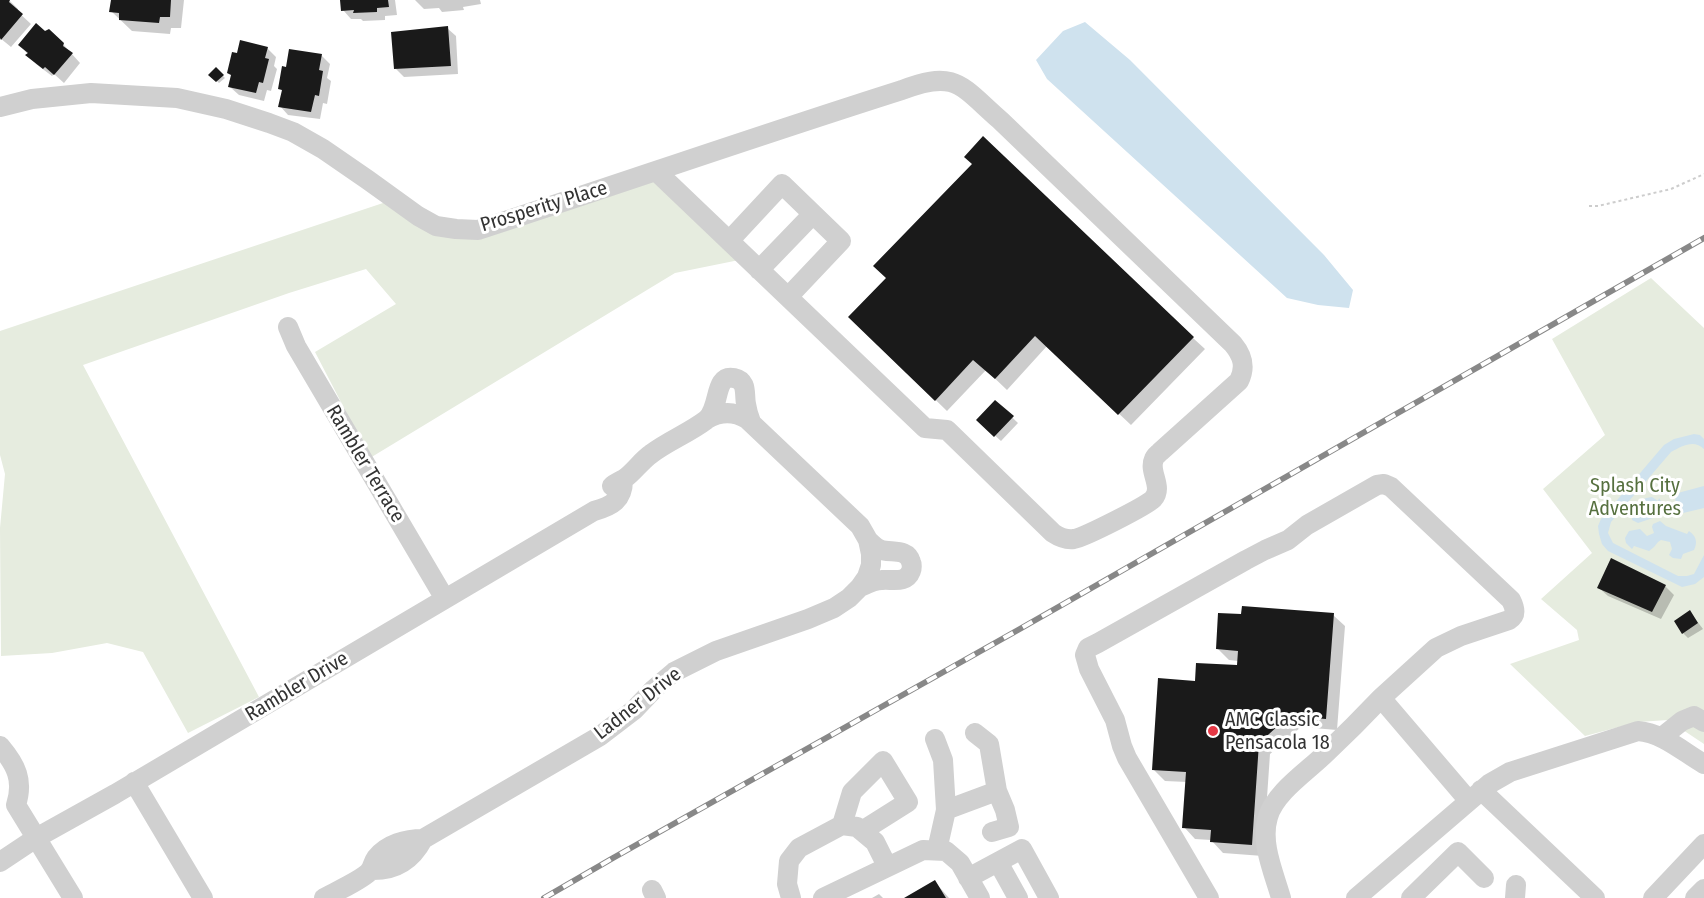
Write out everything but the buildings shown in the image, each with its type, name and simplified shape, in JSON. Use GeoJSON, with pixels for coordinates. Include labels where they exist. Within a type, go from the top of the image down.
{"type":"FeatureCollection","features":[{"type":"Feature","properties":{"kind":"street","name":"Prosperity Place"},"geometry":{"type":"LineString","coordinates":[[0,107],[32,99],[91,93],[177,98],[226,109],[293,132],[323,149],[418,216],[436,226],[478,230],[923,82],[950,81],[961,85],[1072,188],[1233,344],[1240,352],[1244,365],[1239,381],[1154,459],[1152,469],[1157,492],[1153,500],[1107,525],[1074,539],[1061,538],[1053,533],[946,430],[925,428],[788,297]]}},
{"type":"Feature","properties":{"kind":"street"},"geometry":{"type":"LineString","coordinates":[[657,172],[759,270],[788,297],[841,241],[782,184],[729,241]]}},
{"type":"Feature","properties":{"kind":"street"},"geometry":{"type":"LineString","coordinates":[[759,270],[813,214]]}},
{"type":"Feature","properties":{"kind":"street","name":"Rambler Terrace"},"geometry":{"type":"LineString","coordinates":[[288,327],[296,346],[445,599]]}},
{"type":"Feature","properties":{"kind":"street"},"geometry":{"type":"LineString","coordinates":[[708,419],[716,404],[719,386],[729,378],[735,378],[744,386],[751,422]]}},
{"type":"Feature","properties":{"kind":"street","name":"Rambler Drive"},"geometry":{"type":"LineString","coordinates":[[0,862],[36,838],[594,511],[612,485],[623,480],[651,454],[708,419],[727,412],[742,416],[751,422]]}},
{"type":"Feature","properties":{"kind":"street","name":"Ladner Drive"},"geometry":{"type":"LineString","coordinates":[[751,422],[853,519],[868,540],[877,548],[902,552],[908,556],[912,568],[905,579],[869,582],[860,587]]}},
{"type":"Feature","properties":{"kind":"street"},"geometry":{"type":"LineString","coordinates":[[1209,898],[1127,758],[1116,720],[1085,660],[1085,655],[1088,648],[1245,560],[1288,540],[1307,525],[1352,498],[1377,485],[1384,484],[1391,487],[1511,600],[1515,612],[1509,620],[1461,636],[1436,648],[1279,796],[1267,818],[1267,849],[1281,898]]}},
{"type":"Feature","properties":{"kind":"street","name":"Ladner Drive"},"geometry":{"type":"LineString","coordinates":[[324,898],[370,870],[380,854],[397,843],[410,839],[423,839],[600,736],[634,710],[674,672],[716,651],[834,608],[849,598],[867,577],[871,565],[868,540]]}},
{"type":"Feature","properties":{"kind":"street"},"geometry":{"type":"LineString","coordinates":[[1381,698],[1475,796],[1595,898]]}},
{"type":"Feature","properties":{"kind":"street"},"geometry":{"type":"LineString","coordinates":[[1662,737],[1682,721],[1694,716],[1704,722]]}},
{"type":"Feature","properties":{"kind":"street"},"geometry":{"type":"LineString","coordinates":[[1356,898],[1489,784],[1510,772],[1638,731],[1662,737],[1704,764]]}},
{"type":"Feature","properties":{"kind":"street"},"geometry":{"type":"LineString","coordinates":[[975,733],[989,744],[997,791],[1009,827],[992,832]]}},
{"type":"Feature","properties":{"kind":"street"},"geometry":{"type":"LineString","coordinates":[[935,739],[943,760],[946,810],[937,850]]}},
{"type":"Feature","properties":{"kind":"street"},"geometry":{"type":"LineString","coordinates":[[0,746],[18,774],[20,793],[8,803],[36,838],[72,898]]}},
{"type":"Feature","properties":{"kind":"street"},"geometry":{"type":"LineString","coordinates":[[842,825],[852,792],[883,761],[908,802],[862,831]]}},
{"type":"Feature","properties":{"kind":"street"},"geometry":{"type":"LineString","coordinates":[[134,782],[203,898]]}},
{"type":"Feature","properties":{"kind":"street"},"geometry":{"type":"LineString","coordinates":[[946,810],[997,791]]}},
{"type":"Feature","properties":{"kind":"street"},"geometry":{"type":"LineString","coordinates":[[791,898],[787,884],[789,861],[799,848],[842,825],[857,827],[875,842],[887,866]]}},
{"type":"Feature","properties":{"kind":"street"},"geometry":{"type":"LineString","coordinates":[[1653,898],[1704,844]]}},
{"type":"Feature","properties":{"kind":"street"},"geometry":{"type":"LineString","coordinates":[[968,878],[1022,849],[1049,898]]}},
{"type":"Feature","properties":{"kind":"street"},"geometry":{"type":"LineString","coordinates":[[823,898],[923,850],[946,851],[960,863],[980,898]]}},
{"type":"Feature","properties":{"kind":"street"},"geometry":{"type":"LineString","coordinates":[[1411,898],[1458,852],[1484,878]]}},
{"type":"Feature","properties":{"kind":"street"},"geometry":{"type":"LineString","coordinates":[[998,862],[1018,898]]}},
{"type":"Feature","properties":{"kind":"street"},"geometry":{"type":"LineString","coordinates":[[1695,898],[1704,889]]}},
{"type":"Feature","properties":{"kind":"path"},"geometry":{"type":"LineString","coordinates":[[1590,206],[1671,189],[1704,174]]}},
{"type":"Feature","properties":{"kind":"green space"},"geometry":{"type":"Polygon","coordinates":[[[660,178],[749,258],[675,273],[370,458],[315,352],[396,304],[366,269],[289,293],[83,365],[259,697],[188,733],[143,652],[107,643],[52,653],[1,656],[0,528],[5,474],[0,455],[0,331],[386,202],[432,232],[660,178]]]}},
{"type":"Feature","properties":{"kind":"green space","name":"Splash City Adventures"},"geometry":{"type":"Polygon","coordinates":[[[1651,278],[1704,328],[1704,744],[1668,720],[1638,722],[1585,736],[1510,664],[1579,640],[1577,630],[1541,599],[1592,553],[1543,489],[1605,435],[1552,339],[1651,278]]]}},
{"type":"Feature","properties":{"kind":"water"},"geometry":{"type":"Polygon","coordinates":[[[1085,22],[1130,60],[1324,255],[1353,290],[1349,308],[1318,305],[1287,298],[1047,79],[1036,60],[1063,31],[1085,22]]]}},
{"type":"Feature","properties":{"kind":"water"},"geometry":{"type":"Polygon","coordinates":[[[1694,434],[1704,439],[1704,449],[1692,444],[1671,452],[1611,522],[1608,533],[1613,543],[1678,576],[1694,574],[1704,555],[1704,577],[1695,584],[1682,587],[1608,551],[1602,544],[1598,526],[1601,519],[1664,445],[1674,439],[1694,434]]]}},
{"type":"Feature","properties":{"kind":"water"},"geometry":{"type":"Polygon","coordinates":[[[1704,486],[1704,508],[1679,514],[1674,494],[1704,486]]]}},
{"type":"Feature","properties":{"kind":"water"},"geometry":{"type":"Polygon","coordinates":[[[1652,497],[1658,501],[1659,498],[1663,506],[1659,518],[1657,515],[1638,523],[1632,520],[1641,501],[1652,497]]]}},
{"type":"Feature","properties":{"kind":"water"},"geometry":{"type":"Polygon","coordinates":[[[1660,521],[1666,526],[1687,534],[1689,531],[1695,537],[1694,550],[1683,554],[1681,559],[1669,555],[1672,549],[1670,542],[1661,540],[1649,551],[1634,546],[1632,549],[1626,543],[1625,538],[1629,531],[1640,529],[1647,536],[1654,533],[1653,524],[1660,521]]]}},
{"type":"Feature","properties":{"kind":"railway"},"geometry":{"type":"LineString","coordinates":[[544,898],[1704,238]]}},
{"type":"Feature","properties":{"kind":"place","name":"AMC Classic Pensacola 18"},"geometry":{"type":"Point","coordinates":[1213,731]}}]}
